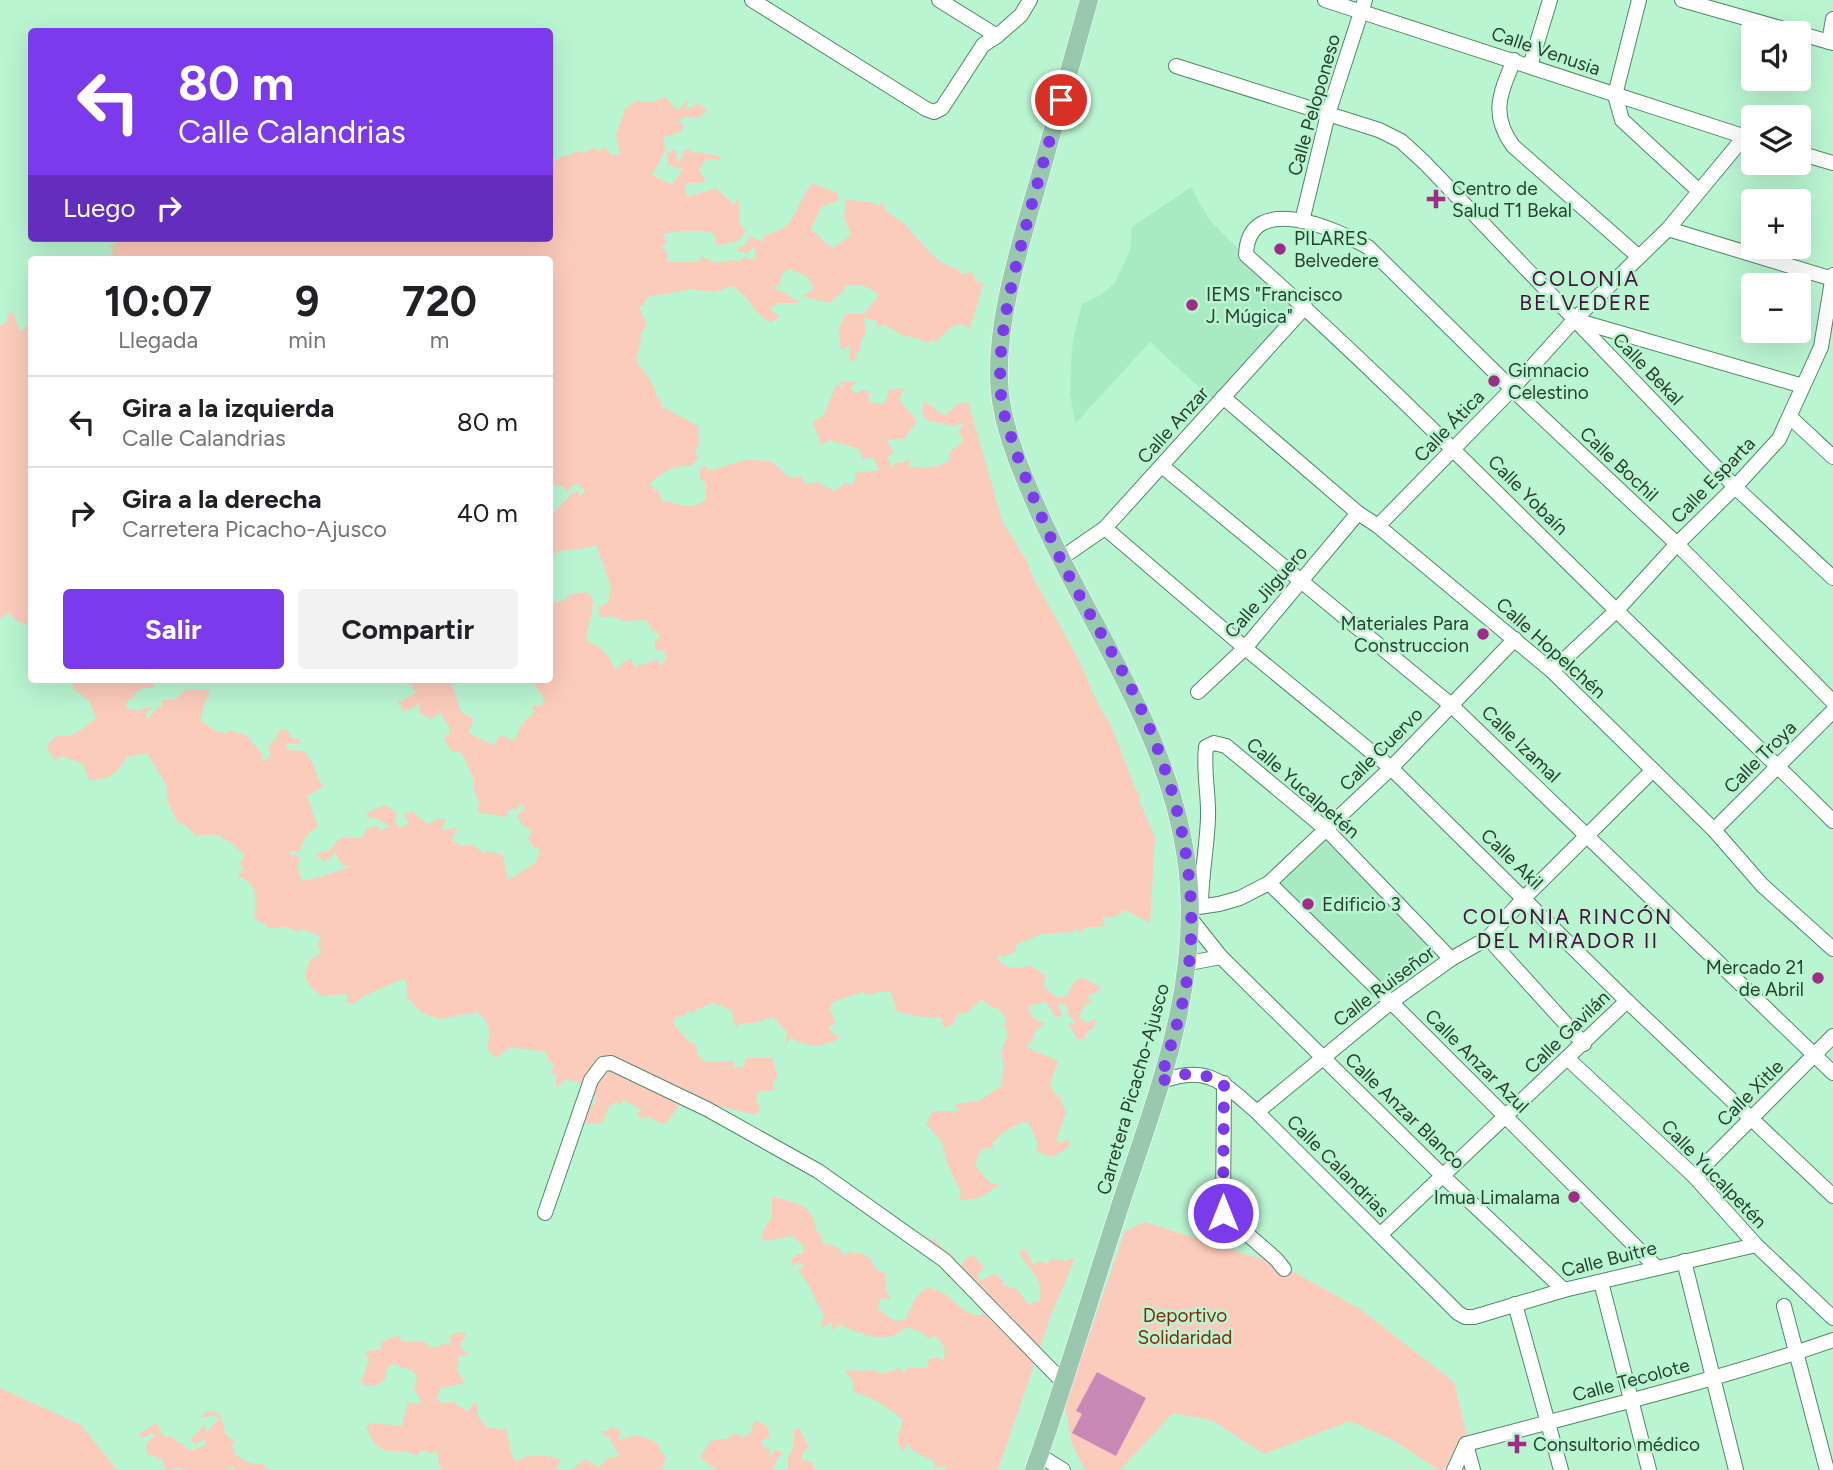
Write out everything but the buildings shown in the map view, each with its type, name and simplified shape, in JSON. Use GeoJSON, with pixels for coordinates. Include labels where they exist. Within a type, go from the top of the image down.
{"type":"FeatureCollection","features":[{"type":"Feature","properties":{"kind":"main road","name":"Carretera Picacho-Ajusco"},"geometry":{"type":"LineString","coordinates":[[1037,1463],[1160,1082],[1182,1004],[1194,911],[1178,818],[1154,740],[1127,680],[1060,559],[1024,480],[1002,407],[1000,357],[1005,312],[1026,225],[1089,0]]}},
{"type":"Feature","properties":{"kind":"street"},"geometry":{"type":"LineString","coordinates":[[752,0],[934,112],[942,108],[983,45],[1021,15],[1030,0]]}},
{"type":"Feature","properties":{"kind":"street"},"geometry":{"type":"LineString","coordinates":[[939,0],[997,36]]}},
{"type":"Feature","properties":{"kind":"street","name":"Calle Venusia"},"geometry":{"type":"LineString","coordinates":[[1325,0],[1364,6],[1530,66],[1741,135]]}},
{"type":"Feature","properties":{"kind":"street"},"geometry":{"type":"LineString","coordinates":[[1530,66],[1550,0]]}},
{"type":"Feature","properties":{"kind":"street"},"geometry":{"type":"LineString","coordinates":[[1639,0],[1615,95],[1622,120],[1699,191]]}},
{"type":"Feature","properties":{"kind":"street"},"geometry":{"type":"LineString","coordinates":[[1682,0],[1831,42],[1833,19]]}},
{"type":"Feature","properties":{"kind":"street","name":"Calle Peloponeso"},"geometry":{"type":"LineString","coordinates":[[1302,220],[1328,114],[1364,6]]}},
{"type":"Feature","properties":{"kind":"street"},"geometry":{"type":"LineString","coordinates":[[1514,60],[1504,85],[1498,116],[1503,131],[1513,146],[1639,257]]}},
{"type":"Feature","properties":{"kind":"street","name":"Calle Bekal"},"geometry":{"type":"LineString","coordinates":[[1176,66],[1379,130],[1401,142],[1425,163],[1735,487],[1833,578]]}},
{"type":"Feature","properties":{"kind":"street","name":"Calle Ática"},"geometry":{"type":"LineString","coordinates":[[1378,526],[1574,320],[1668,229],[1741,146]]}},
{"type":"Feature","properties":{"kind":"street"},"geometry":{"type":"LineString","coordinates":[[1811,157],[1833,163]]}},
{"type":"Feature","properties":{"kind":"street","name":"Calle Yobaín"},"geometry":{"type":"LineString","coordinates":[[1302,220],[1280,219],[1261,225],[1247,243],[1247,255],[1454,448],[1616,611],[1833,821]]}},
{"type":"Feature","properties":{"kind":"street","name":"Calle Bochil"},"geometry":{"type":"LineString","coordinates":[[1302,220],[1344,233],[1368,247],[1511,389],[1676,544],[1833,702]]}},
{"type":"Feature","properties":{"kind":"street"},"geometry":{"type":"LineString","coordinates":[[1668,229],[1833,278]]}},
{"type":"Feature","properties":{"kind":"street","name":"Calle Esparta"},"geometry":{"type":"LineString","coordinates":[[1552,671],[1616,611],[1676,544],[1735,487],[1779,439],[1829,328],[1833,278]]}},
{"type":"Feature","properties":{"kind":"street","name":"Calle Anzar"},"geometry":{"type":"LineString","coordinates":[[1060,559],[1105,528],[1305,307]]}},
{"type":"Feature","properties":{"kind":"street"},"geometry":{"type":"LineString","coordinates":[[1574,320],[1803,386]]}},
{"type":"Feature","properties":{"kind":"street","name":"Calle Hopelchén"},"geometry":{"type":"LineString","coordinates":[[1223,397],[1358,513],[1378,526],[1552,671],[1714,830],[1762,885],[1833,949]]}},
{"type":"Feature","properties":{"kind":"street"},"geometry":{"type":"LineString","coordinates":[[1790,417],[1833,457]]}},
{"type":"Feature","properties":{"kind":"street","name":"Calle Izamal"},"geometry":{"type":"LineString","coordinates":[[1162,466],[1451,705],[1833,1073]]}},
{"type":"Feature","properties":{"kind":"street","name":"Calle Jilguero"},"geometry":{"type":"LineString","coordinates":[[1198,692],[1245,648],[1358,513]]}},
{"type":"Feature","properties":{"kind":"street","name":"Calle Akil"},"geometry":{"type":"LineString","coordinates":[[1105,528],[1391,768],[1627,1001],[1833,1196]]}},
{"type":"Feature","properties":{"kind":"street","name":"Calle Cuervo"},"geometry":{"type":"LineString","coordinates":[[1194,911],[1240,898],[1269,883],[1391,768],[1515,639]]}},
{"type":"Feature","properties":{"kind":"street","name":"Calle Troya"},"geometry":{"type":"LineString","coordinates":[[1714,830],[1833,711]]}},
{"type":"Feature","properties":{"kind":"street","name":"Calle Yucalpetén"},"geometry":{"type":"LineString","coordinates":[[1194,911],[1207,846],[1209,816],[1204,758],[1206,747],[1214,743],[1226,746],[1327,830],[1451,959]]}},
{"type":"Feature","properties":{"kind":"street","name":"Calle Ruiseñor"},"geometry":{"type":"LineString","coordinates":[[1257,1112],[1391,1002],[1451,959],[1488,938],[1524,898],[1652,771]]}},
{"type":"Feature","properties":{"kind":"street","name":"Calle Anzar Azul"},"geometry":{"type":"LineString","coordinates":[[1269,883],[1656,1267]]}},
{"type":"Feature","properties":{"kind":"street","name":"Calle Anzar Blanco"},"geometry":{"type":"LineString","coordinates":[[1194,911],[1221,957],[1443,1176],[1564,1290]]}},
{"type":"Feature","properties":{"kind":"street"},"geometry":{"type":"LineString","coordinates":[[1488,938],[1584,1044]]}},
{"type":"Feature","properties":{"kind":"street"},"geometry":{"type":"LineString","coordinates":[[1189,963],[1221,957]]}},
{"type":"Feature","properties":{"kind":"street","name":"Calle Gavilán"},"geometry":{"type":"LineString","coordinates":[[1380,1235],[1627,1001]]}},
{"type":"Feature","properties":{"kind":"street","name":"Calle Xitle"},"geometry":{"type":"LineString","coordinates":[[1694,1176],[1833,1036]]}},
{"type":"Feature","properties":{"kind":"street","name":"Calle Yucalpetén"},"geometry":{"type":"LineString","coordinates":[[1567,1058],[1694,1176],[1756,1245],[1833,1318]]}},
{"type":"Feature","properties":{"kind":"street"},"geometry":{"type":"LineString","coordinates":[[545,1213],[592,1080],[603,1064],[611,1063],[707,1109],[818,1171],[944,1260],[1063,1382]]}},
{"type":"Feature","properties":{"kind":"street","name":"Calle Calandrias"},"geometry":{"type":"LineString","coordinates":[[1160,1082],[1178,1075],[1196,1073],[1224,1083],[1257,1112],[1458,1312],[1465,1317],[1474,1317]]}},
{"type":"Feature","properties":{"kind":"street"},"geometry":{"type":"LineString","coordinates":[[1224,1083],[1223,1213],[1284,1269]]}},
{"type":"Feature","properties":{"kind":"street","name":"Calle Buitre"},"geometry":{"type":"LineString","coordinates":[[1474,1317],[1564,1290],[1756,1245]]}},
{"type":"Feature","properties":{"kind":"street"},"geometry":{"type":"LineString","coordinates":[[1684,1261],[1736,1470]]}},
{"type":"Feature","properties":{"kind":"street"},"geometry":{"type":"LineString","coordinates":[[1601,1282],[1649,1470]]}},
{"type":"Feature","properties":{"kind":"street"},"geometry":{"type":"LineString","coordinates":[[1515,1304],[1561,1470]]}},
{"type":"Feature","properties":{"kind":"street"},"geometry":{"type":"LineString","coordinates":[[1784,1306],[1827,1470]]}},
{"type":"Feature","properties":{"kind":"street","name":"Calle Tecolote"},"geometry":{"type":"LineString","coordinates":[[1466,1444],[1632,1401],[1833,1340]]}},
{"type":"Feature","properties":{"kind":"street"},"geometry":{"type":"LineString","coordinates":[[1454,1470],[1466,1444]]}},
{"type":"Feature","properties":{"kind":"street"},"geometry":{"type":"LineString","coordinates":[[1466,1444],[1472,1470]]}},
{"type":"Feature","properties":{"kind":"street"},"geometry":{"type":"LineString","coordinates":[[1037,1463],[1063,1470]]}},
{"type":"Feature","properties":{"kind":"shaded area","name":"IEMS \"Francisco J. Múgica\""},"geometry":{"type":"Polygon","coordinates":[[[1191,187],[1208,218],[1245,256],[1303,307],[1215,402],[1150,342],[1075,424],[1070,393],[1071,363],[1073,340],[1082,304],[1101,295],[1114,284],[1130,251],[1132,227],[1191,187]]]}},
{"type":"Feature","properties":{"kind":"shaded area"},"geometry":{"type":"Polygon","coordinates":[[[1325,840],[1429,942],[1382,988],[1275,888],[1325,840]]]}},
{"type":"Feature","properties":{"kind":"shaded area"},"geometry":{"type":"Polygon","coordinates":[[[1097,1372],[1146,1398],[1116,1456],[1072,1433],[1082,1414],[1076,1411],[1097,1372]]]}},
{"type":"Feature","properties":{"kind":"green space"},"geometry":{"type":"Polygon","coordinates":[[[666,97],[673,107],[679,110],[687,100],[685,111],[698,103],[707,110],[698,118],[676,118],[684,126],[680,132],[664,137],[665,151],[652,175],[672,185],[683,169],[667,165],[667,153],[673,150],[678,152],[676,157],[680,163],[684,150],[691,148],[693,154],[697,152],[719,156],[721,160],[706,159],[699,170],[706,182],[685,184],[687,197],[716,188],[734,205],[739,198],[739,223],[746,231],[738,241],[717,246],[714,233],[688,231],[663,234],[667,244],[661,247],[667,252],[667,262],[699,262],[701,256],[717,263],[735,260],[740,262],[744,257],[752,260],[756,257],[754,246],[748,253],[737,251],[738,248],[746,244],[749,236],[763,242],[765,234],[776,232],[790,222],[813,183],[837,193],[839,200],[821,207],[811,230],[833,248],[851,235],[844,217],[846,200],[870,202],[878,206],[883,202],[886,211],[909,227],[942,263],[958,269],[960,274],[972,272],[976,281],[982,282],[983,285],[970,329],[961,324],[951,327],[936,342],[932,340],[928,343],[902,335],[883,324],[878,328],[875,320],[864,318],[866,335],[861,339],[860,351],[855,353],[858,358],[849,362],[850,345],[841,351],[839,327],[846,314],[864,314],[879,295],[862,285],[844,287],[845,290],[829,303],[802,296],[814,289],[808,277],[790,269],[783,272],[780,280],[782,283],[775,286],[777,290],[787,293],[800,303],[779,303],[770,308],[779,317],[771,323],[732,286],[714,292],[690,289],[647,297],[645,304],[639,307],[647,325],[640,335],[636,360],[652,383],[657,398],[661,399],[661,406],[698,426],[699,443],[695,452],[699,458],[691,466],[668,470],[659,476],[650,484],[654,490],[658,490],[662,501],[684,506],[699,504],[706,500],[706,482],[701,480],[699,470],[705,465],[708,471],[746,460],[771,461],[790,478],[801,476],[805,484],[816,482],[835,491],[845,483],[854,483],[856,473],[879,470],[873,457],[863,459],[859,449],[829,440],[821,445],[813,422],[824,414],[836,385],[843,387],[840,381],[856,381],[850,389],[857,394],[861,390],[869,391],[869,402],[879,404],[885,403],[889,390],[904,388],[899,400],[917,421],[904,439],[887,440],[894,453],[886,457],[890,460],[891,468],[897,462],[911,458],[908,466],[924,468],[948,462],[950,452],[963,441],[959,433],[963,422],[954,426],[926,420],[922,413],[924,401],[945,416],[957,404],[968,402],[1003,523],[1028,563],[1111,725],[1155,837],[1150,923],[1125,910],[1113,918],[1102,917],[1105,926],[1085,928],[1079,934],[1077,928],[1073,932],[1042,934],[1017,944],[1015,951],[1004,957],[999,954],[998,960],[1010,967],[1032,965],[1045,975],[1044,987],[1058,998],[1068,995],[1072,985],[1080,977],[1101,987],[1099,991],[1087,996],[1092,1001],[1085,1004],[1079,1018],[1088,1023],[1096,1019],[1093,1029],[1089,1030],[1084,1039],[1077,1039],[1069,1023],[1076,1023],[1069,1017],[1065,1003],[1058,1004],[1062,1016],[1054,1017],[1045,1002],[1029,1006],[1033,1018],[1045,1023],[1035,1031],[1032,1041],[1026,1047],[1058,1061],[1050,1084],[1055,1095],[1060,1096],[1066,1113],[1056,1141],[1061,1143],[1070,1138],[1069,1147],[1052,1157],[1037,1152],[1037,1141],[1028,1122],[1013,1126],[995,1140],[992,1144],[994,1148],[981,1149],[975,1165],[989,1182],[999,1185],[980,1198],[959,1200],[961,1191],[948,1166],[942,1142],[926,1124],[933,1111],[958,1111],[955,1104],[979,1101],[1001,1086],[1004,1064],[1001,1053],[1008,1034],[1004,1027],[1006,1019],[999,1009],[989,1006],[982,999],[968,1012],[957,1014],[954,1023],[944,1029],[941,1017],[929,1018],[897,1012],[891,992],[869,995],[863,992],[832,1002],[830,1009],[836,1024],[829,1026],[829,1030],[840,1038],[816,1045],[791,1037],[785,1046],[787,1032],[773,1017],[753,1023],[741,1023],[736,1028],[731,1010],[713,1003],[693,1013],[688,1011],[684,1016],[676,1017],[673,1023],[689,1042],[696,1044],[698,1055],[703,1061],[735,1061],[733,1067],[743,1067],[746,1058],[772,1058],[778,1076],[773,1081],[775,1090],[757,1092],[757,1102],[761,1109],[755,1115],[679,1096],[680,1104],[666,1124],[649,1116],[642,1119],[636,1113],[643,1111],[624,1100],[620,1104],[615,1102],[608,1108],[603,1123],[587,1124],[583,1115],[596,1102],[595,1096],[576,1081],[565,1080],[556,1088],[556,1075],[551,1073],[554,1064],[549,1062],[546,1052],[510,1047],[496,1058],[488,1050],[487,1023],[477,1012],[440,1019],[422,1013],[407,997],[406,980],[402,979],[364,996],[354,1004],[346,1002],[348,994],[322,996],[310,987],[305,975],[310,960],[321,953],[318,944],[321,936],[301,929],[298,932],[287,927],[267,928],[265,924],[258,922],[254,916],[256,898],[253,887],[245,879],[238,877],[243,868],[240,864],[244,855],[220,835],[197,837],[185,825],[178,823],[168,803],[166,785],[147,753],[127,757],[116,772],[107,777],[89,780],[83,764],[62,756],[55,760],[47,748],[56,736],[74,734],[96,718],[89,701],[72,688],[74,683],[151,683],[156,688],[143,688],[136,692],[134,697],[128,700],[126,708],[137,711],[153,706],[145,714],[148,719],[161,707],[163,700],[175,700],[186,689],[203,689],[210,691],[203,707],[201,721],[217,732],[227,733],[230,729],[238,734],[245,734],[263,755],[261,759],[266,761],[271,754],[268,748],[279,730],[287,729],[292,739],[298,738],[301,744],[286,743],[287,750],[304,751],[310,759],[323,787],[307,796],[318,827],[306,837],[300,852],[291,851],[289,857],[295,854],[300,859],[297,866],[302,881],[350,867],[341,864],[335,852],[325,862],[315,854],[330,850],[340,838],[363,838],[366,829],[378,825],[379,832],[391,827],[374,817],[370,819],[366,813],[385,805],[397,813],[394,822],[400,828],[409,823],[404,815],[412,811],[429,824],[437,819],[446,819],[443,831],[457,827],[452,840],[461,846],[472,844],[484,854],[487,851],[503,855],[508,880],[535,863],[541,849],[534,848],[528,839],[532,831],[522,825],[517,815],[525,808],[522,804],[517,809],[508,810],[507,817],[477,812],[480,805],[474,790],[474,780],[462,753],[452,751],[443,738],[449,735],[449,725],[441,712],[431,719],[420,713],[419,702],[404,712],[398,702],[416,693],[411,683],[451,683],[461,712],[474,719],[468,733],[494,745],[500,735],[514,741],[522,724],[535,712],[531,706],[542,706],[544,699],[535,683],[553,683],[553,603],[565,600],[571,594],[586,592],[593,599],[587,642],[604,652],[616,670],[623,662],[631,659],[635,667],[658,659],[660,666],[666,659],[664,650],[655,651],[655,642],[661,635],[651,630],[647,620],[624,621],[611,616],[600,618],[598,607],[608,603],[611,587],[596,545],[559,551],[553,555],[553,514],[571,494],[579,490],[579,496],[585,489],[579,484],[573,485],[566,492],[564,487],[553,484],[553,256],[112,256],[113,249],[109,246],[119,242],[553,242],[553,161],[575,151],[584,153],[592,148],[599,151],[605,147],[612,156],[620,153],[616,135],[625,109],[636,101],[651,102],[666,97]]]}},
{"type":"Feature","properties":{"kind":"green space"},"geometry":{"type":"Polygon","coordinates":[[[13,312],[20,332],[28,325],[28,624],[17,621],[10,612],[0,619],[0,326],[6,323],[8,313],[13,312]]]}},
{"type":"Feature","properties":{"kind":"green space"},"geometry":{"type":"Polygon","coordinates":[[[772,1196],[806,1209],[811,1214],[823,1243],[837,1247],[845,1256],[850,1251],[863,1253],[869,1257],[878,1272],[885,1271],[886,1290],[891,1300],[881,1297],[878,1309],[895,1321],[905,1320],[916,1297],[928,1287],[946,1295],[968,1312],[984,1315],[970,1292],[927,1255],[919,1254],[934,1238],[956,1258],[957,1265],[962,1266],[963,1261],[971,1255],[976,1257],[979,1263],[982,1262],[983,1269],[977,1275],[980,1281],[996,1273],[1004,1280],[1002,1285],[1017,1289],[1028,1304],[1041,1301],[1040,1285],[1019,1251],[1026,1249],[1033,1265],[1040,1261],[1047,1264],[1051,1259],[1065,1261],[1075,1258],[1050,1318],[998,1470],[946,1470],[945,1466],[935,1468],[934,1461],[915,1452],[907,1443],[905,1449],[901,1450],[897,1440],[903,1420],[880,1403],[853,1392],[853,1382],[845,1370],[869,1369],[883,1374],[899,1368],[905,1374],[907,1368],[927,1368],[929,1359],[939,1357],[943,1360],[945,1348],[935,1335],[928,1339],[922,1332],[905,1327],[898,1333],[882,1338],[865,1335],[841,1325],[832,1330],[832,1321],[820,1329],[824,1315],[806,1280],[797,1270],[804,1266],[798,1262],[793,1267],[791,1258],[804,1254],[802,1244],[792,1236],[766,1241],[761,1239],[772,1218],[772,1196]]]}},
{"type":"Feature","properties":{"kind":"green space","name":"Deportivo Solidaridad"},"geometry":{"type":"Polygon","coordinates":[[[1145,1222],[1283,1266],[1360,1309],[1454,1382],[1467,1436],[1459,1442],[1444,1470],[1438,1470],[1393,1440],[1350,1421],[1264,1454],[1213,1421],[1173,1413],[1120,1470],[1085,1470],[1072,1444],[1065,1405],[1125,1231],[1145,1222]]]}},
{"type":"Feature","properties":{"kind":"green space"},"geometry":{"type":"Polygon","coordinates":[[[459,1332],[466,1333],[460,1347],[468,1355],[459,1356],[457,1370],[465,1383],[441,1388],[436,1399],[442,1403],[453,1402],[468,1412],[474,1402],[478,1404],[478,1417],[488,1428],[506,1429],[512,1456],[516,1461],[532,1456],[550,1457],[561,1460],[556,1470],[442,1470],[437,1450],[433,1454],[421,1450],[416,1457],[408,1452],[383,1450],[373,1440],[366,1427],[372,1423],[402,1426],[408,1402],[422,1403],[414,1388],[417,1379],[413,1371],[392,1364],[387,1368],[385,1380],[375,1386],[364,1386],[361,1382],[369,1360],[365,1354],[371,1350],[380,1350],[382,1342],[399,1335],[402,1341],[425,1342],[430,1347],[436,1348],[445,1343],[451,1346],[449,1336],[459,1332]]]}},
{"type":"Feature","properties":{"kind":"green space"},"geometry":{"type":"Polygon","coordinates":[[[0,1388],[81,1425],[117,1470],[0,1470],[0,1388]]]}},
{"type":"Feature","properties":{"kind":"green space"},"geometry":{"type":"Polygon","coordinates":[[[206,1411],[219,1413],[227,1436],[235,1441],[231,1446],[235,1448],[234,1453],[247,1462],[262,1464],[269,1470],[234,1470],[233,1467],[225,1470],[166,1470],[161,1458],[157,1460],[155,1456],[148,1455],[146,1444],[156,1434],[151,1433],[143,1439],[139,1434],[158,1422],[159,1430],[166,1438],[170,1436],[184,1444],[186,1450],[204,1447],[204,1439],[195,1445],[191,1439],[205,1424],[207,1432],[219,1419],[214,1415],[200,1418],[206,1411]]]}},
{"type":"Feature","properties":{"kind":"green space"},"geometry":{"type":"Polygon","coordinates":[[[755,1420],[767,1426],[770,1437],[761,1441],[766,1450],[771,1447],[768,1458],[776,1450],[783,1453],[777,1459],[773,1470],[717,1470],[700,1458],[710,1441],[729,1438],[734,1433],[744,1437],[750,1433],[755,1420]]]}},
{"type":"Feature","properties":{"kind":"green space"},"geometry":{"type":"Polygon","coordinates":[[[611,1427],[621,1430],[618,1440],[635,1435],[659,1445],[660,1451],[666,1456],[662,1470],[571,1470],[585,1459],[599,1467],[608,1458],[619,1456],[609,1437],[604,1436],[602,1431],[611,1427]]]}},
{"type":"Feature","properties":{"kind":"green space"},"geometry":{"type":"Polygon","coordinates":[[[799,1428],[809,1447],[803,1452],[802,1460],[811,1462],[817,1470],[788,1470],[794,1442],[793,1430],[799,1428]]]}},
{"type":"Feature","properties":{"kind":"place","name":"Centro de Salud T1 Bekal"},"geometry":{"type":"Point","coordinates":[1436,199]}},
{"type":"Feature","properties":{"kind":"place","name":"PILARES Belvedere"},"geometry":{"type":"Point","coordinates":[1280,249]}},
{"type":"Feature","properties":{"kind":"place","name":"IEMS \"Francisco J. Múgica\""},"geometry":{"type":"Point","coordinates":[1192,305]}},
{"type":"Feature","properties":{"kind":"place","name":"Gimnacio Celestino"},"geometry":{"type":"Point","coordinates":[1494,381]}},
{"type":"Feature","properties":{"kind":"place","name":"Materiales Para Construccion"},"geometry":{"type":"Point","coordinates":[1483,634]}},
{"type":"Feature","properties":{"kind":"place","name":"Edificio 3"},"geometry":{"type":"Point","coordinates":[1308,904]}},
{"type":"Feature","properties":{"kind":"place","name":"Mercado 21 de Abril"},"geometry":{"type":"Point","coordinates":[1818,978]}},
{"type":"Feature","properties":{"kind":"place","name":"Imua Limalama"},"geometry":{"type":"Point","coordinates":[1574,1197]}},
{"type":"Feature","properties":{"kind":"place","name":"Consultorio médico"},"geometry":{"type":"Point","coordinates":[1517,1444]}},
{"type":"Feature","properties":{"kind":"district","name":"COLONIA BELVEDERE"},"geometry":{"type":"Point","coordinates":[1586,290]}},
{"type":"Feature","properties":{"kind":"district","name":"COLONIA RINCÓN DEL MIRADOR II"},"geometry":{"type":"Point","coordinates":[1568,928]}},
{"type":"Feature","properties":{"kind":"route"},"geometry":{"type":"LineString","coordinates":[[1061,100],[1005,312],[1000,357],[1002,407],[1024,480],[1078,594],[1127,680],[1154,740],[1175,805],[1186,858],[1190,908],[1189,963],[1182,1004],[1160,1082],[1178,1075],[1196,1073],[1224,1083],[1223,1213]]}}]}
